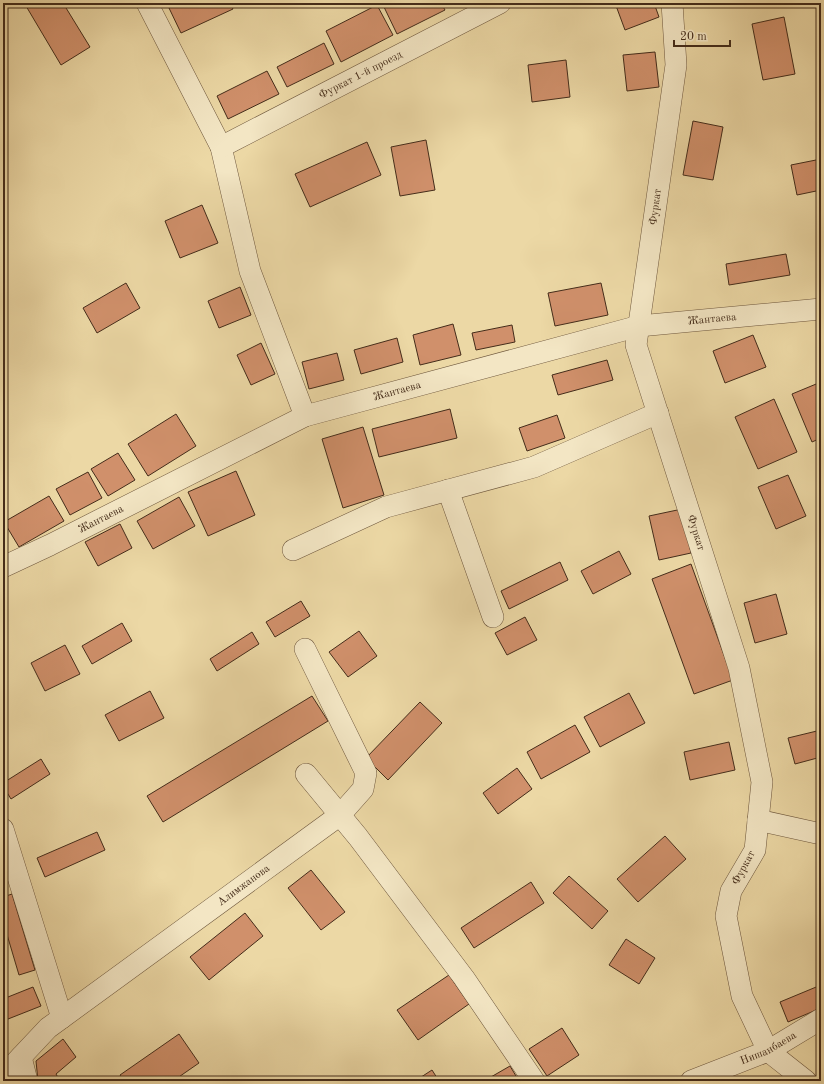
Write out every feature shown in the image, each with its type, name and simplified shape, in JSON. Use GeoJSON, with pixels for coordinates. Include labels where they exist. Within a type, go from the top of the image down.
{"type":"FeatureCollection","features":[{"type":"Feature","properties":{"kind":"street"},"geometry":{"type":"LineString","coordinates":[[147,3],[221,147],[250,271],[305,416]]}},
{"type":"Feature","properties":{"kind":"street","name":"Фуркат 1-й проезд"},"geometry":{"type":"LineString","coordinates":[[221,147],[500,3]]}},
{"type":"Feature","properties":{"kind":"street","name":"Фуркат"},"geometry":{"type":"LineString","coordinates":[[672,3],[676,65],[636,345],[740,668],[762,782],[755,850],[731,891],[726,916],[742,996],[768,1051]]}},
{"type":"Feature","properties":{"kind":"street","name":"Жантаева"},"geometry":{"type":"LineString","coordinates":[[3,567],[50,545],[305,416],[639,326],[821,309]]}},
{"type":"Feature","properties":{"kind":"street"},"geometry":{"type":"LineString","coordinates":[[293,550],[386,507],[534,467],[658,413]]}},
{"type":"Feature","properties":{"kind":"street"},"geometry":{"type":"LineString","coordinates":[[448,490],[493,618]]}},
{"type":"Feature","properties":{"kind":"street","name":"Алимжанова"},"geometry":{"type":"LineString","coordinates":[[3,1076],[48,1028],[340,815],[363,789],[366,773],[305,649]]}},
{"type":"Feature","properties":{"kind":"street"},"geometry":{"type":"LineString","coordinates":[[306,774],[340,815],[464,978],[534,1081]]}},
{"type":"Feature","properties":{"kind":"street"},"geometry":{"type":"LineString","coordinates":[[758,820],[821,834]]}},
{"type":"Feature","properties":{"kind":"street"},"geometry":{"type":"LineString","coordinates":[[3,829],[62,1018]]}},
{"type":"Feature","properties":{"kind":"street","name":"Нишанбаева"},"geometry":{"type":"LineString","coordinates":[[691,1081],[768,1051],[821,1019]]}},
{"type":"Feature","properties":{"kind":"street"},"geometry":{"type":"LineString","coordinates":[[768,1051],[806,1081]]}},
{"type":"Feature","properties":{"kind":"street"},"geometry":{"type":"LineString","coordinates":[[21,1057],[26,1081]]}},
{"type":"Feature","properties":{"kind":"building"},"geometry":{"type":"Polygon","coordinates":[[[31,3],[63,3],[90,47],[61,65],[26,6],[31,3]]]}},
{"type":"Feature","properties":{"kind":"building"},"geometry":{"type":"Polygon","coordinates":[[[179,3],[230,3],[233,9],[181,33],[169,8],[179,3]]]}},
{"type":"Feature","properties":{"kind":"building"},"geometry":{"type":"Polygon","coordinates":[[[391,3],[441,3],[445,10],[397,34],[384,7],[391,3]]]}},
{"type":"Feature","properties":{"kind":"building"},"geometry":{"type":"Polygon","coordinates":[[[615,3],[654,3],[659,17],[625,30],[615,3]]]}},
{"type":"Feature","properties":{"kind":"building"},"geometry":{"type":"Polygon","coordinates":[[[377,5],[393,35],[341,62],[326,31],[377,5]]]}},
{"type":"Feature","properties":{"kind":"building"},"geometry":{"type":"Polygon","coordinates":[[[784,17],[795,74],[763,80],[752,24],[784,17]]]}},
{"type":"Feature","properties":{"kind":"building"},"geometry":{"type":"Polygon","coordinates":[[[324,43],[334,64],[287,87],[277,67],[324,43]]]}},
{"type":"Feature","properties":{"kind":"building"},"geometry":{"type":"Polygon","coordinates":[[[655,52],[659,87],[627,91],[623,55],[655,52]]]}},
{"type":"Feature","properties":{"kind":"building"},"geometry":{"type":"Polygon","coordinates":[[[566,60],[570,97],[532,102],[528,65],[566,60]]]}},
{"type":"Feature","properties":{"kind":"building"},"geometry":{"type":"Polygon","coordinates":[[[267,71],[279,94],[228,119],[217,96],[267,71]]]}},
{"type":"Feature","properties":{"kind":"building"},"geometry":{"type":"Polygon","coordinates":[[[693,121],[723,127],[713,180],[683,175],[693,121]]]}},
{"type":"Feature","properties":{"kind":"building"},"geometry":{"type":"Polygon","coordinates":[[[426,140],[435,190],[400,196],[391,147],[426,140]]]}},
{"type":"Feature","properties":{"kind":"building"},"geometry":{"type":"Polygon","coordinates":[[[367,142],[381,175],[310,207],[295,174],[367,142]]]}},
{"type":"Feature","properties":{"kind":"building"},"geometry":{"type":"Polygon","coordinates":[[[821,159],[821,190],[797,195],[791,165],[821,159]]]}},
{"type":"Feature","properties":{"kind":"building"},"geometry":{"type":"Polygon","coordinates":[[[202,205],[218,243],[180,258],[165,221],[202,205]]]}},
{"type":"Feature","properties":{"kind":"building"},"geometry":{"type":"Polygon","coordinates":[[[786,254],[790,275],[729,285],[726,264],[786,254]]]}},
{"type":"Feature","properties":{"kind":"building"},"geometry":{"type":"Polygon","coordinates":[[[126,283],[140,308],[97,333],[83,308],[126,283]]]}},
{"type":"Feature","properties":{"kind":"building"},"geometry":{"type":"Polygon","coordinates":[[[601,283],[608,315],[555,326],[548,293],[601,283]]]}},
{"type":"Feature","properties":{"kind":"building"},"geometry":{"type":"Polygon","coordinates":[[[240,287],[251,315],[219,328],[208,301],[240,287]]]}},
{"type":"Feature","properties":{"kind":"building"},"geometry":{"type":"Polygon","coordinates":[[[453,324],[461,355],[420,365],[413,335],[453,324]]]}},
{"type":"Feature","properties":{"kind":"building"},"geometry":{"type":"Polygon","coordinates":[[[512,325],[515,342],[476,350],[472,333],[512,325]]]}},
{"type":"Feature","properties":{"kind":"building"},"geometry":{"type":"Polygon","coordinates":[[[753,335],[766,367],[725,383],[713,351],[753,335]]]}},
{"type":"Feature","properties":{"kind":"building"},"geometry":{"type":"Polygon","coordinates":[[[397,338],[403,362],[361,374],[354,350],[397,338]]]}},
{"type":"Feature","properties":{"kind":"building"},"geometry":{"type":"Polygon","coordinates":[[[261,343],[275,374],[251,385],[237,355],[261,343]]]}},
{"type":"Feature","properties":{"kind":"building"},"geometry":{"type":"Polygon","coordinates":[[[337,353],[344,380],[309,389],[302,362],[337,353]]]}},
{"type":"Feature","properties":{"kind":"building"},"geometry":{"type":"Polygon","coordinates":[[[607,360],[613,380],[558,395],[552,375],[607,360]]]}},
{"type":"Feature","properties":{"kind":"building"},"geometry":{"type":"Polygon","coordinates":[[[821,382],[821,438],[812,442],[792,394],[821,382]]]}},
{"type":"Feature","properties":{"kind":"building"},"geometry":{"type":"Polygon","coordinates":[[[774,399],[797,452],[758,469],[735,417],[774,399]]]}},
{"type":"Feature","properties":{"kind":"building"},"geometry":{"type":"Polygon","coordinates":[[[450,409],[457,438],[379,457],[372,429],[450,409]]]}},
{"type":"Feature","properties":{"kind":"building"},"geometry":{"type":"Polygon","coordinates":[[[176,414],[196,446],[148,476],[128,444],[176,414]]]}},
{"type":"Feature","properties":{"kind":"building"},"geometry":{"type":"Polygon","coordinates":[[[557,415],[565,438],[527,451],[519,428],[557,415]]]}},
{"type":"Feature","properties":{"kind":"building"},"geometry":{"type":"Polygon","coordinates":[[[363,427],[384,495],[343,508],[322,439],[363,427]]]}},
{"type":"Feature","properties":{"kind":"building"},"geometry":{"type":"Polygon","coordinates":[[[118,453],[135,480],[108,496],[91,469],[118,453]]]}},
{"type":"Feature","properties":{"kind":"building"},"geometry":{"type":"Polygon","coordinates":[[[236,471],[255,515],[208,536],[188,492],[236,471]]]}},
{"type":"Feature","properties":{"kind":"building"},"geometry":{"type":"Polygon","coordinates":[[[88,472],[102,498],[70,515],[56,489],[88,472]]]}},
{"type":"Feature","properties":{"kind":"building"},"geometry":{"type":"Polygon","coordinates":[[[788,475],[806,516],[776,529],[758,487],[788,475]]]}},
{"type":"Feature","properties":{"kind":"building"},"geometry":{"type":"Polygon","coordinates":[[[49,496],[64,521],[19,547],[4,522],[49,496]]]}},
{"type":"Feature","properties":{"kind":"building"},"geometry":{"type":"Polygon","coordinates":[[[179,497],[195,526],[153,549],[137,521],[179,497]]]}},
{"type":"Feature","properties":{"kind":"building"},"geometry":{"type":"Polygon","coordinates":[[[682,509],[691,553],[659,560],[649,516],[682,509]]]}},
{"type":"Feature","properties":{"kind":"building"},"geometry":{"type":"Polygon","coordinates":[[[120,524],[132,548],[98,566],[85,542],[120,524]]]}},
{"type":"Feature","properties":{"kind":"building"},"geometry":{"type":"Polygon","coordinates":[[[619,551],[631,574],[593,594],[581,571],[619,551]]]}},
{"type":"Feature","properties":{"kind":"building"},"geometry":{"type":"Polygon","coordinates":[[[560,562],[568,580],[509,609],[501,591],[560,562]]]}},
{"type":"Feature","properties":{"kind":"building"},"geometry":{"type":"Polygon","coordinates":[[[691,564],[733,680],[694,694],[652,579],[691,564]]]}},
{"type":"Feature","properties":{"kind":"building"},"geometry":{"type":"Polygon","coordinates":[[[776,594],[787,634],[755,643],[744,603],[776,594]]]}},
{"type":"Feature","properties":{"kind":"building"},"geometry":{"type":"Polygon","coordinates":[[[301,601],[310,616],[275,637],[266,622],[301,601]]]}},
{"type":"Feature","properties":{"kind":"building"},"geometry":{"type":"Polygon","coordinates":[[[525,617],[537,640],[507,655],[495,633],[525,617]]]}},
{"type":"Feature","properties":{"kind":"building"},"geometry":{"type":"Polygon","coordinates":[[[122,623],[132,641],[92,664],[82,646],[122,623]]]}},
{"type":"Feature","properties":{"kind":"building"},"geometry":{"type":"Polygon","coordinates":[[[359,631],[377,656],[348,677],[329,652],[359,631]]]}},
{"type":"Feature","properties":{"kind":"building"},"geometry":{"type":"Polygon","coordinates":[[[252,632],[259,644],[217,671],[210,659],[252,632]]]}},
{"type":"Feature","properties":{"kind":"building"},"geometry":{"type":"Polygon","coordinates":[[[65,645],[80,674],[45,691],[31,663],[65,645]]]}},
{"type":"Feature","properties":{"kind":"building"},"geometry":{"type":"Polygon","coordinates":[[[150,691],[164,718],[119,741],[105,715],[150,691]]]}},
{"type":"Feature","properties":{"kind":"building"},"geometry":{"type":"Polygon","coordinates":[[[629,693],[645,723],[600,747],[584,717],[629,693]]]}},
{"type":"Feature","properties":{"kind":"building"},"geometry":{"type":"Polygon","coordinates":[[[312,696],[328,721],[163,822],[147,796],[312,696]]]}},
{"type":"Feature","properties":{"kind":"building"},"geometry":{"type":"Polygon","coordinates":[[[420,702],[442,723],[388,780],[366,758],[420,702]]]}},
{"type":"Feature","properties":{"kind":"building"},"geometry":{"type":"Polygon","coordinates":[[[575,725],[590,752],[541,779],[527,752],[575,725]]]}},
{"type":"Feature","properties":{"kind":"building"},"geometry":{"type":"Polygon","coordinates":[[[821,730],[821,757],[795,764],[788,738],[821,730]]]}},
{"type":"Feature","properties":{"kind":"building"},"geometry":{"type":"Polygon","coordinates":[[[729,742],[735,770],[690,780],[684,752],[729,742]]]}},
{"type":"Feature","properties":{"kind":"building"},"geometry":{"type":"Polygon","coordinates":[[[41,759],[50,774],[11,799],[3,786],[3,783],[41,759]]]}},
{"type":"Feature","properties":{"kind":"building"},"geometry":{"type":"Polygon","coordinates":[[[517,768],[532,789],[498,814],[483,793],[517,768]]]}},
{"type":"Feature","properties":{"kind":"building"},"geometry":{"type":"Polygon","coordinates":[[[97,832],[105,850],[45,877],[37,858],[97,832]]]}},
{"type":"Feature","properties":{"kind":"building"},"geometry":{"type":"Polygon","coordinates":[[[665,836],[686,859],[638,902],[617,879],[665,836]]]}},
{"type":"Feature","properties":{"kind":"building"},"geometry":{"type":"Polygon","coordinates":[[[311,870],[345,912],[321,930],[288,888],[311,870]]]}},
{"type":"Feature","properties":{"kind":"building"},"geometry":{"type":"Polygon","coordinates":[[[569,876],[608,911],[592,929],[553,893],[569,876]]]}},
{"type":"Feature","properties":{"kind":"building"},"geometry":{"type":"Polygon","coordinates":[[[531,882],[544,903],[474,948],[461,928],[531,882]]]}},
{"type":"Feature","properties":{"kind":"building"},"geometry":{"type":"Polygon","coordinates":[[[12,894],[35,970],[19,975],[3,921],[3,897],[12,894]]]}},
{"type":"Feature","properties":{"kind":"building"},"geometry":{"type":"Polygon","coordinates":[[[245,913],[263,936],[209,980],[190,957],[245,913]]]}},
{"type":"Feature","properties":{"kind":"building"},"geometry":{"type":"Polygon","coordinates":[[[626,939],[655,958],[639,984],[609,965],[626,939]]]}},
{"type":"Feature","properties":{"kind":"building"},"geometry":{"type":"Polygon","coordinates":[[[449,975],[469,1004],[418,1040],[397,1010],[449,975]]]}},
{"type":"Feature","properties":{"kind":"building"},"geometry":{"type":"Polygon","coordinates":[[[821,985],[821,1008],[788,1022],[780,1002],[821,985]]]}},
{"type":"Feature","properties":{"kind":"building"},"geometry":{"type":"Polygon","coordinates":[[[33,987],[41,1006],[3,1021],[3,999],[33,987]]]}},
{"type":"Feature","properties":{"kind":"building"},"geometry":{"type":"Polygon","coordinates":[[[562,1028],[579,1055],[547,1076],[529,1049],[562,1028]]]}},
{"type":"Feature","properties":{"kind":"building"},"geometry":{"type":"Polygon","coordinates":[[[179,1034],[199,1063],[173,1081],[124,1081],[120,1075],[179,1034]]]}},
{"type":"Feature","properties":{"kind":"building"},"geometry":{"type":"Polygon","coordinates":[[[63,1039],[76,1057],[56,1074],[60,1081],[38,1081],[36,1061],[63,1039]]]}},
{"type":"Feature","properties":{"kind":"building"},"geometry":{"type":"Polygon","coordinates":[[[510,1066],[519,1081],[484,1081],[510,1066]]]}},
{"type":"Feature","properties":{"kind":"building"},"geometry":{"type":"Polygon","coordinates":[[[432,1070],[439,1081],[415,1081],[432,1070]]]}}]}
